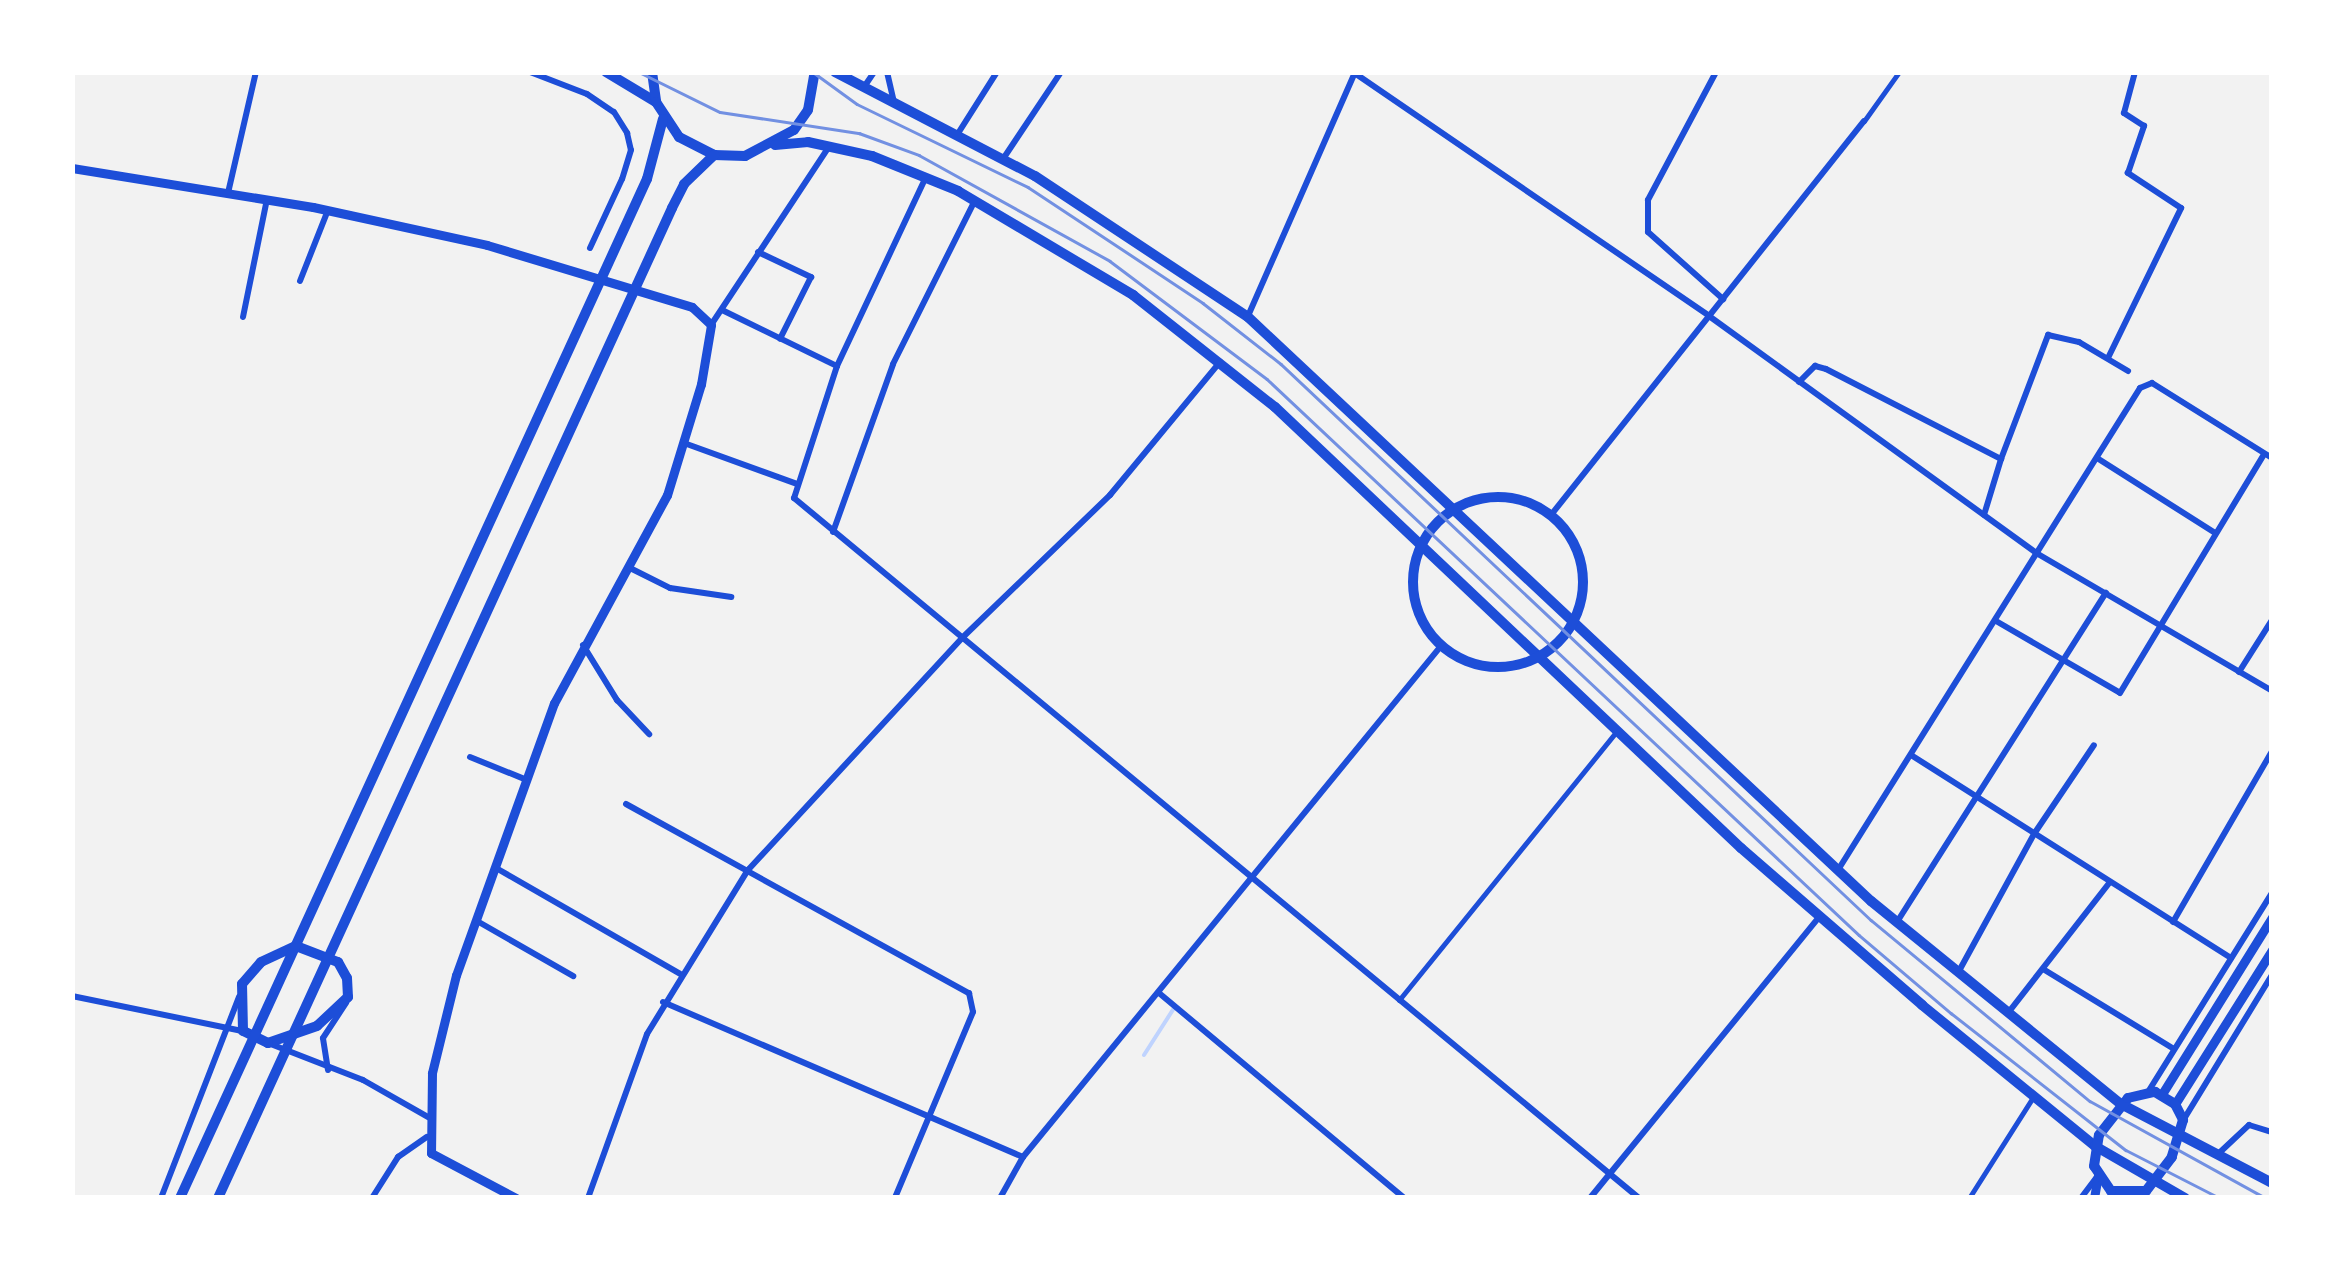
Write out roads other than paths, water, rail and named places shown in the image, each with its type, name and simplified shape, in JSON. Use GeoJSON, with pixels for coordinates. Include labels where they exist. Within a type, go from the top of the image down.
{"type":"FeatureCollection","features":[{"type":"Feature","properties":{"kind":"main road"},"geometry":{"type":"LineString","coordinates":[[606,72],[656,102]]}},
{"type":"Feature","properties":{"kind":"main road"},"geometry":{"type":"LineString","coordinates":[[652,72],[663,119],[691,146],[714,155],[746,156],[775,145],[829,147],[926,178],[975,200],[1133,295],[1220,361],[1820,916],[2095,1146],[2185,1198]]}},
{"type":"Feature","properties":{"kind":"main road"},"geometry":{"type":"LineString","coordinates":[[775,145],[808,110],[815,72]]}},
{"type":"Feature","properties":{"kind":"main road"},"geometry":{"type":"LineString","coordinates":[[835,72],[1102,216],[1248,317],[1897,923],[2121,1104],[2272,1184]]}},
{"type":"Feature","properties":{"kind":"main road"},"geometry":{"type":"LineString","coordinates":[[180,1198],[248,1034],[296,946],[657,156],[663,119]]}},
{"type":"Feature","properties":{"kind":"main road"},"geometry":{"type":"LineString","coordinates":[[218,1198],[684,184],[714,155]]}},
{"type":"Feature","properties":{"kind":"main road"},"geometry":{"type":"LineString","coordinates":[[1504,497],[1551,514],[1582,563],[1575,620],[1540,658],[1500,668],[1468,663],[1441,646],[1414,599],[1422,544],[1455,509],[1504,497]]}},
{"type":"Feature","properties":{"kind":"main road"},"geometry":{"type":"LineString","coordinates":[[296,946],[329,956],[348,978],[348,997],[317,1026],[268,1043],[248,1034],[239,997],[252,970],[296,946]]}},
{"type":"Feature","properties":{"kind":"main road"},"geometry":{"type":"LineString","coordinates":[[2148,1092],[2162,1094],[2176,1104],[2183,1120],[2180,1137],[2156,1182],[2127,1196],[2098,1176],[2095,1146],[2121,1104],[2148,1092]]}},
{"type":"Feature","properties":{"kind":"street"},"geometry":{"type":"LineString","coordinates":[[228,194],[256,72]]}},
{"type":"Feature","properties":{"kind":"street"},"geometry":{"type":"LineString","coordinates":[[530,72],[587,94],[614,112],[626,132],[631,150],[590,248]]}},
{"type":"Feature","properties":{"kind":"street"},"geometry":{"type":"LineString","coordinates":[[864,87],[874,72]]}},
{"type":"Feature","properties":{"kind":"street"},"geometry":{"type":"LineString","coordinates":[[887,72],[894,104]]}},
{"type":"Feature","properties":{"kind":"street"},"geometry":{"type":"LineString","coordinates":[[956,135],[997,72]]}},
{"type":"Feature","properties":{"kind":"street"},"geometry":{"type":"LineString","coordinates":[[1002,159],[1061,72]]}},
{"type":"Feature","properties":{"kind":"street"},"geometry":{"type":"LineString","coordinates":[[1716,72],[1648,200],[1648,232],[1723,299]]}},
{"type":"Feature","properties":{"kind":"street"},"geometry":{"type":"LineString","coordinates":[[1551,514],[1899,72]]}},
{"type":"Feature","properties":{"kind":"street"},"geometry":{"type":"LineString","coordinates":[[2108,358],[2181,208],[2128,173],[2144,126],[2124,113],[2135,72]]}},
{"type":"Feature","properties":{"kind":"street"},"geometry":{"type":"LineString","coordinates":[[1248,317],[1354,73],[1709,316],[2038,554],[2272,691]]}},
{"type":"Feature","properties":{"kind":"street"},"geometry":{"type":"LineString","coordinates":[[516,1198],[440,1161],[426,1137],[452,992],[554,704],[668,495],[684,444],[711,325],[829,147]]}},
{"type":"Feature","properties":{"kind":"street"},"geometry":{"type":"LineString","coordinates":[[72,168],[328,210],[602,277],[692,307],[711,325]]}},
{"type":"Feature","properties":{"kind":"street"},"geometry":{"type":"LineString","coordinates":[[926,178],[837,366],[794,498],[1252,882],[1639,1198]]}},
{"type":"Feature","properties":{"kind":"street"},"geometry":{"type":"LineString","coordinates":[[242,316],[267,199]]}},
{"type":"Feature","properties":{"kind":"street"},"geometry":{"type":"LineString","coordinates":[[833,532],[893,364],[975,200]]}},
{"type":"Feature","properties":{"kind":"street"},"geometry":{"type":"LineString","coordinates":[[300,281],[328,210]]}},
{"type":"Feature","properties":{"kind":"street"},"geometry":{"type":"LineString","coordinates":[[758,252],[810,278],[780,339]]}},
{"type":"Feature","properties":{"kind":"street"},"geometry":{"type":"LineString","coordinates":[[722,310],[837,366]]}},
{"type":"Feature","properties":{"kind":"street"},"geometry":{"type":"LineString","coordinates":[[1984,515],[2048,335],[2080,342],[2128,370]]}},
{"type":"Feature","properties":{"kind":"street"},"geometry":{"type":"LineString","coordinates":[[588,1198],[621,1093],[664,1002],[748,870],[962,638],[1110,495],[1220,361]]}},
{"type":"Feature","properties":{"kind":"street"},"geometry":{"type":"LineString","coordinates":[[1799,382],[1815,366],[1826,369],[2001,459]]}},
{"type":"Feature","properties":{"kind":"street"},"geometry":{"type":"LineString","coordinates":[[1838,870],[2148,382],[2268,456],[2214,533],[2120,694],[1996,622]]}},
{"type":"Feature","properties":{"kind":"street"},"geometry":{"type":"LineString","coordinates":[[684,444],[798,484]]}},
{"type":"Feature","properties":{"kind":"street"},"geometry":{"type":"LineString","coordinates":[[2097,458],[2214,533]]}},
{"type":"Feature","properties":{"kind":"street"},"geometry":{"type":"LineString","coordinates":[[630,568],[670,588],[732,597]]}},
{"type":"Feature","properties":{"kind":"street"},"geometry":{"type":"LineString","coordinates":[[1897,923],[2106,594]]}},
{"type":"Feature","properties":{"kind":"street"},"geometry":{"type":"LineString","coordinates":[[2240,672],[2272,620]]}},
{"type":"Feature","properties":{"kind":"street"},"geometry":{"type":"LineString","coordinates":[[584,645],[617,700],[649,734]]}},
{"type":"Feature","properties":{"kind":"street"},"geometry":{"type":"LineString","coordinates":[[1000,1198],[1023,1157],[1252,882],[1441,646]]}},
{"type":"Feature","properties":{"kind":"street"},"geometry":{"type":"LineString","coordinates":[[1398,1001],[1617,730]]}},
{"type":"Feature","properties":{"kind":"street"},"geometry":{"type":"LineString","coordinates":[[1957,973],[2034,834],[2094,745]]}},
{"type":"Feature","properties":{"kind":"street"},"geometry":{"type":"LineString","coordinates":[[2173,922],[2272,751]]}},
{"type":"Feature","properties":{"kind":"street"},"geometry":{"type":"LineString","coordinates":[[1911,755],[2232,958]]}},
{"type":"Feature","properties":{"kind":"street"},"geometry":{"type":"LineString","coordinates":[[470,757],[528,780]]}},
{"type":"Feature","properties":{"kind":"street"},"geometry":{"type":"LineString","coordinates":[[626,804],[969,993],[973,1012],[895,1198]]}},
{"type":"Feature","properties":{"kind":"street"},"geometry":{"type":"LineString","coordinates":[[496,868],[680,974]]}},
{"type":"Feature","properties":{"kind":"street"},"geometry":{"type":"LineString","coordinates":[[2007,1014],[2110,882]]}},
{"type":"Feature","properties":{"kind":"street"},"geometry":{"type":"LineString","coordinates":[[2148,1092],[2272,893]]}},
{"type":"Feature","properties":{"kind":"street"},"geometry":{"type":"LineString","coordinates":[[1590,1198],[1820,916]]}},
{"type":"Feature","properties":{"kind":"street"},"geometry":{"type":"LineString","coordinates":[[2162,1094],[2272,917]]}},
{"type":"Feature","properties":{"kind":"street"},"geometry":{"type":"LineString","coordinates":[[477,921],[572,976]]}},
{"type":"Feature","properties":{"kind":"street"},"geometry":{"type":"LineString","coordinates":[[2176,1104],[2272,950]]}},
{"type":"Feature","properties":{"kind":"street"},"geometry":{"type":"LineString","coordinates":[[2043,969],[2175,1049]]}},
{"type":"Feature","properties":{"kind":"street"},"geometry":{"type":"LineString","coordinates":[[2183,1120],[2272,975]]}},
{"type":"Feature","properties":{"kind":"street"},"geometry":{"type":"LineString","coordinates":[[1159,993],[1404,1198]]}},
{"type":"Feature","properties":{"kind":"street"},"geometry":{"type":"LineString","coordinates":[[72,996],[248,1034]]}},
{"type":"Feature","properties":{"kind":"street"},"geometry":{"type":"LineString","coordinates":[[161,1198],[239,997]]}},
{"type":"Feature","properties":{"kind":"street"},"geometry":{"type":"LineString","coordinates":[[329,1072],[322,1038],[348,997]]}},
{"type":"Feature","properties":{"kind":"street"},"geometry":{"type":"LineString","coordinates":[[664,1002],[1023,1157]]}},
{"type":"Feature","properties":{"kind":"street"},"geometry":{"type":"LineString","coordinates":[[268,1043],[329,1072],[363,1080],[428,1117]]}},
{"type":"Feature","properties":{"kind":"street"},"geometry":{"type":"LineString","coordinates":[[1969,1198],[2033,1097]]}},
{"type":"Feature","properties":{"kind":"street"},"geometry":{"type":"LineString","coordinates":[[2216,1156],[2249,1125],[2272,1132]]}},
{"type":"Feature","properties":{"kind":"street"},"geometry":{"type":"LineString","coordinates":[[372,1198],[398,1158],[426,1137]]}},
{"type":"Feature","properties":{"kind":"street"},"geometry":{"type":"LineString","coordinates":[[2081,1198],[2098,1176]]}},
{"type":"Feature","properties":{"kind":"street"},"geometry":{"type":"LineString","coordinates":[[2094,1198],[2098,1176]]}},
{"type":"Feature","properties":{"kind":"street"},"geometry":{"type":"LineString","coordinates":[[1896,1198],[1907,1198]]}},
{"type":"Feature","properties":{"kind":"waterway"},"geometry":{"type":"LineString","coordinates":[[1144,1055],[1174,1008]]}},
{"type":"Feature","properties":{"kind":"tram line"},"geometry":{"type":"LineString","coordinates":[[639,72],[720,112],[859,133],[919,155],[1110,261],[1267,379],[1859,935],[1951,1013],[2126,1150],[2220,1198]]}},
{"type":"Feature","properties":{"kind":"tram line"},"geometry":{"type":"LineString","coordinates":[[813,72],[857,104],[1028,187],[1203,303],[1281,364],[1871,920],[2090,1101],[2266,1198]]}}]}
